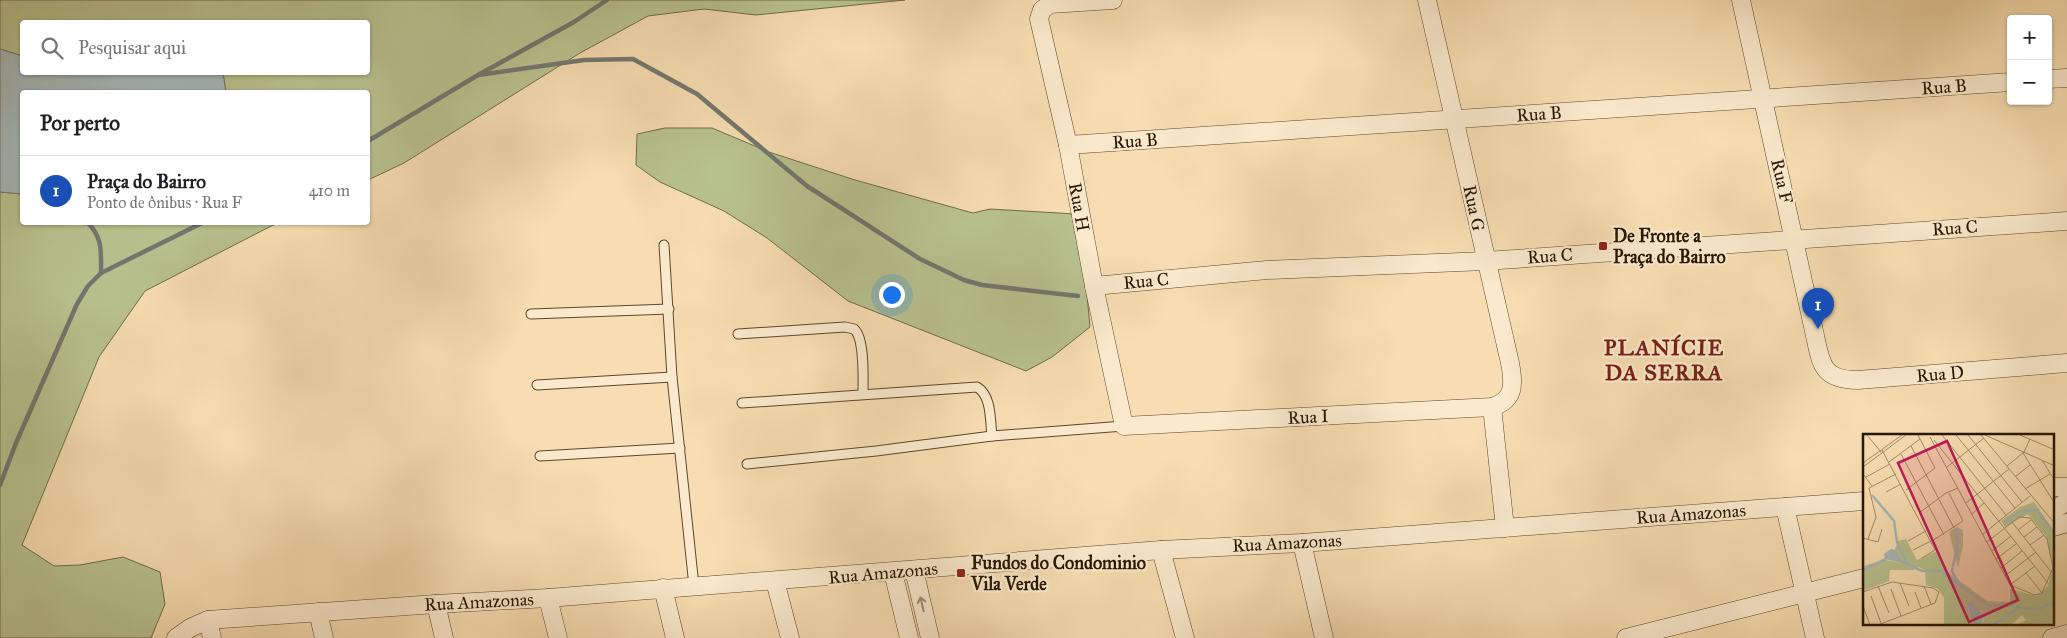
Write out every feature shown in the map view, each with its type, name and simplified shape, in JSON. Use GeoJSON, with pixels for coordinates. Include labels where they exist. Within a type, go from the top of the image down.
{"type":"FeatureCollection","features":[{"type":"Feature","properties":{"kind":"street"},"geometry":{"type":"LineString","coordinates":[[1057,2],[1113,0]]}},
{"type":"Feature","properties":{"kind":"street","name":"Rua G"},"geometry":{"type":"LineString","coordinates":[[1426,0],[1513,381],[1512,390],[1508,396],[1503,402],[1492,407]]}},
{"type":"Feature","properties":{"kind":"street","name":"Rua F"},"geometry":{"type":"LineString","coordinates":[[1741,0],[1821,362]]}},
{"type":"Feature","properties":{"kind":"street","name":"Rua H"},"geometry":{"type":"LineString","coordinates":[[1057,2],[1044,7],[1039,19],[1068,145],[1094,286],[1124,426]]}},
{"type":"Feature","properties":{"kind":"street"},"geometry":{"type":"LineString","coordinates":[[2052,79],[2067,78]]}},
{"type":"Feature","properties":{"kind":"street","name":"Rua B"},"geometry":{"type":"LineString","coordinates":[[1068,145],[2007,82]]}},
{"type":"Feature","properties":{"kind":"street","name":"Rua C"},"geometry":{"type":"LineString","coordinates":[[1094,286],[1267,270],[1486,261],[2067,221]]}},
{"type":"Feature","properties":{"kind":"street","name":"Rua D"},"geometry":{"type":"LineString","coordinates":[[1821,362],[1825,370],[1832,376],[1849,380],[2067,363]]}},
{"type":"Feature","properties":{"kind":"street"},"geometry":{"type":"LineString","coordinates":[[1492,407],[1505,528]]}},
{"type":"Feature","properties":{"kind":"street","name":"Rua I"},"geometry":{"type":"LineString","coordinates":[[1124,426],[1492,407]]}},
{"type":"Feature","properties":{"kind":"street"},"geometry":{"type":"LineString","coordinates":[[2054,487],[2067,486]]}},
{"type":"Feature","properties":{"kind":"street","name":"Rua Amazonas"},"geometry":{"type":"LineString","coordinates":[[176,638],[190,628],[208,620],[548,598],[663,588],[775,582],[1161,550],[1302,543],[1863,501]]}},
{"type":"Feature","properties":{"kind":"street"},"geometry":{"type":"LineString","coordinates":[[1786,507],[1804,594],[1816,638]]}},
{"type":"Feature","properties":{"kind":"street"},"geometry":{"type":"LineString","coordinates":[[2054,527],[2067,523]]}},
{"type":"Feature","properties":{"kind":"street"},"geometry":{"type":"LineString","coordinates":[[1302,543],[1324,638]]}},
{"type":"Feature","properties":{"kind":"street"},"geometry":{"type":"LineString","coordinates":[[1161,550],[1185,638]]}},
{"type":"Feature","properties":{"kind":"street"},"geometry":{"type":"LineString","coordinates":[[914,570],[930,638]]}},
{"type":"Feature","properties":{"kind":"street"},"geometry":{"type":"LineString","coordinates":[[893,572],[909,638]]}},
{"type":"Feature","properties":{"kind":"street"},"geometry":{"type":"LineString","coordinates":[[1626,638],[1863,578]]}},
{"type":"Feature","properties":{"kind":"street"},"geometry":{"type":"LineString","coordinates":[[775,582],[790,638]]}},
{"type":"Feature","properties":{"kind":"street"},"geometry":{"type":"LineString","coordinates":[[663,588],[675,638]]}},
{"type":"Feature","properties":{"kind":"street"},"geometry":{"type":"LineString","coordinates":[[548,598],[558,638]]}},
{"type":"Feature","properties":{"kind":"street"},"geometry":{"type":"LineString","coordinates":[[436,604],[444,638]]}},
{"type":"Feature","properties":{"kind":"street"},"geometry":{"type":"LineString","coordinates":[[318,612],[324,638]]}},
{"type":"Feature","properties":{"kind":"street"},"geometry":{"type":"LineString","coordinates":[[208,620],[212,638]]}},
{"type":"Feature","properties":{"kind":"street"},"geometry":{"type":"LineString","coordinates":[[2052,638],[2067,634]]}},
{"type":"Feature","properties":{"kind":"lane"},"geometry":{"type":"LineString","coordinates":[[664,245],[672,377],[694,586]]}},
{"type":"Feature","properties":{"kind":"lane"},"geometry":{"type":"LineString","coordinates":[[531,314],[668,309]]}},
{"type":"Feature","properties":{"kind":"lane"},"geometry":{"type":"LineString","coordinates":[[738,334],[845,327],[854,329],[859,335],[864,394]]}},
{"type":"Feature","properties":{"kind":"lane"},"geometry":{"type":"LineString","coordinates":[[537,386],[672,377]]}},
{"type":"Feature","properties":{"kind":"lane"},"geometry":{"type":"LineString","coordinates":[[742,403],[977,387],[987,399],[992,436]]}},
{"type":"Feature","properties":{"kind":"lane"},"geometry":{"type":"LineString","coordinates":[[747,464],[876,451],[992,436],[1124,426]]}},
{"type":"Feature","properties":{"kind":"lane"},"geometry":{"type":"LineString","coordinates":[[540,456],[680,448]]}},
{"type":"Feature","properties":{"kind":"green space"},"geometry":{"type":"Polygon","coordinates":[[[0,0],[905,0],[756,15],[704,9],[648,16],[580,53],[404,163],[370,179],[370,90],[226,90],[223,75],[370,75],[370,20],[20,20],[20,55],[0,49],[0,0]]]}},
{"type":"Feature","properties":{"kind":"green space"},"geometry":{"type":"Polygon","coordinates":[[[665,128],[712,128],[769,152],[855,180],[973,213],[990,209],[1075,214],[1084,263],[1090,327],[1052,357],[1026,371],[848,301],[767,238],[724,211],[660,182],[636,165],[637,134],[665,128]]]}},
{"type":"Feature","properties":{"kind":"green space"},"geometry":{"type":"Polygon","coordinates":[[[0,192],[20,194],[20,225],[273,225],[145,291],[99,357],[22,545],[54,566],[80,565],[123,557],[160,572],[165,604],[151,638],[0,638],[0,192]]]}},
{"type":"Feature","properties":{"kind":"shaded area"},"geometry":{"type":"Polygon","coordinates":[[[0,49],[20,55],[20,75],[223,75],[226,90],[20,90],[20,194],[0,192],[0,49]]]}},
{"type":"Feature","properties":{"kind":"waterway"},"geometry":{"type":"LineString","coordinates":[[370,140],[478,75],[574,22],[607,0]]}},
{"type":"Feature","properties":{"kind":"waterway"},"geometry":{"type":"LineString","coordinates":[[478,75],[584,60],[633,59],[697,94],[807,186],[920,259],[964,280],[982,285],[1078,296]]}},
{"type":"Feature","properties":{"kind":"waterway"},"geometry":{"type":"LineString","coordinates":[[90,225],[96,233],[100,245],[101,273]]}},
{"type":"Feature","properties":{"kind":"waterway"},"geometry":{"type":"LineString","coordinates":[[0,485],[16,443],[77,304],[88,286],[101,273],[198,225]]}},
{"type":"Feature","properties":{"kind":"place","name":"De Fronte a Praça do Bairro"},"geometry":{"type":"Point","coordinates":[1603,246]}},
{"type":"Feature","properties":{"kind":"place","name":"Praça do Bairro"},"geometry":{"type":"Point","coordinates":[1818,329]}},
{"type":"Feature","properties":{"kind":"place","name":"Fundos do Condominio Vila Verde"},"geometry":{"type":"Point","coordinates":[961,573]}},
{"type":"Feature","properties":{"kind":"district","name":"PLANÍCIE DA SERRA"},"geometry":{"type":"Point","coordinates":[1664,360]}}]}
